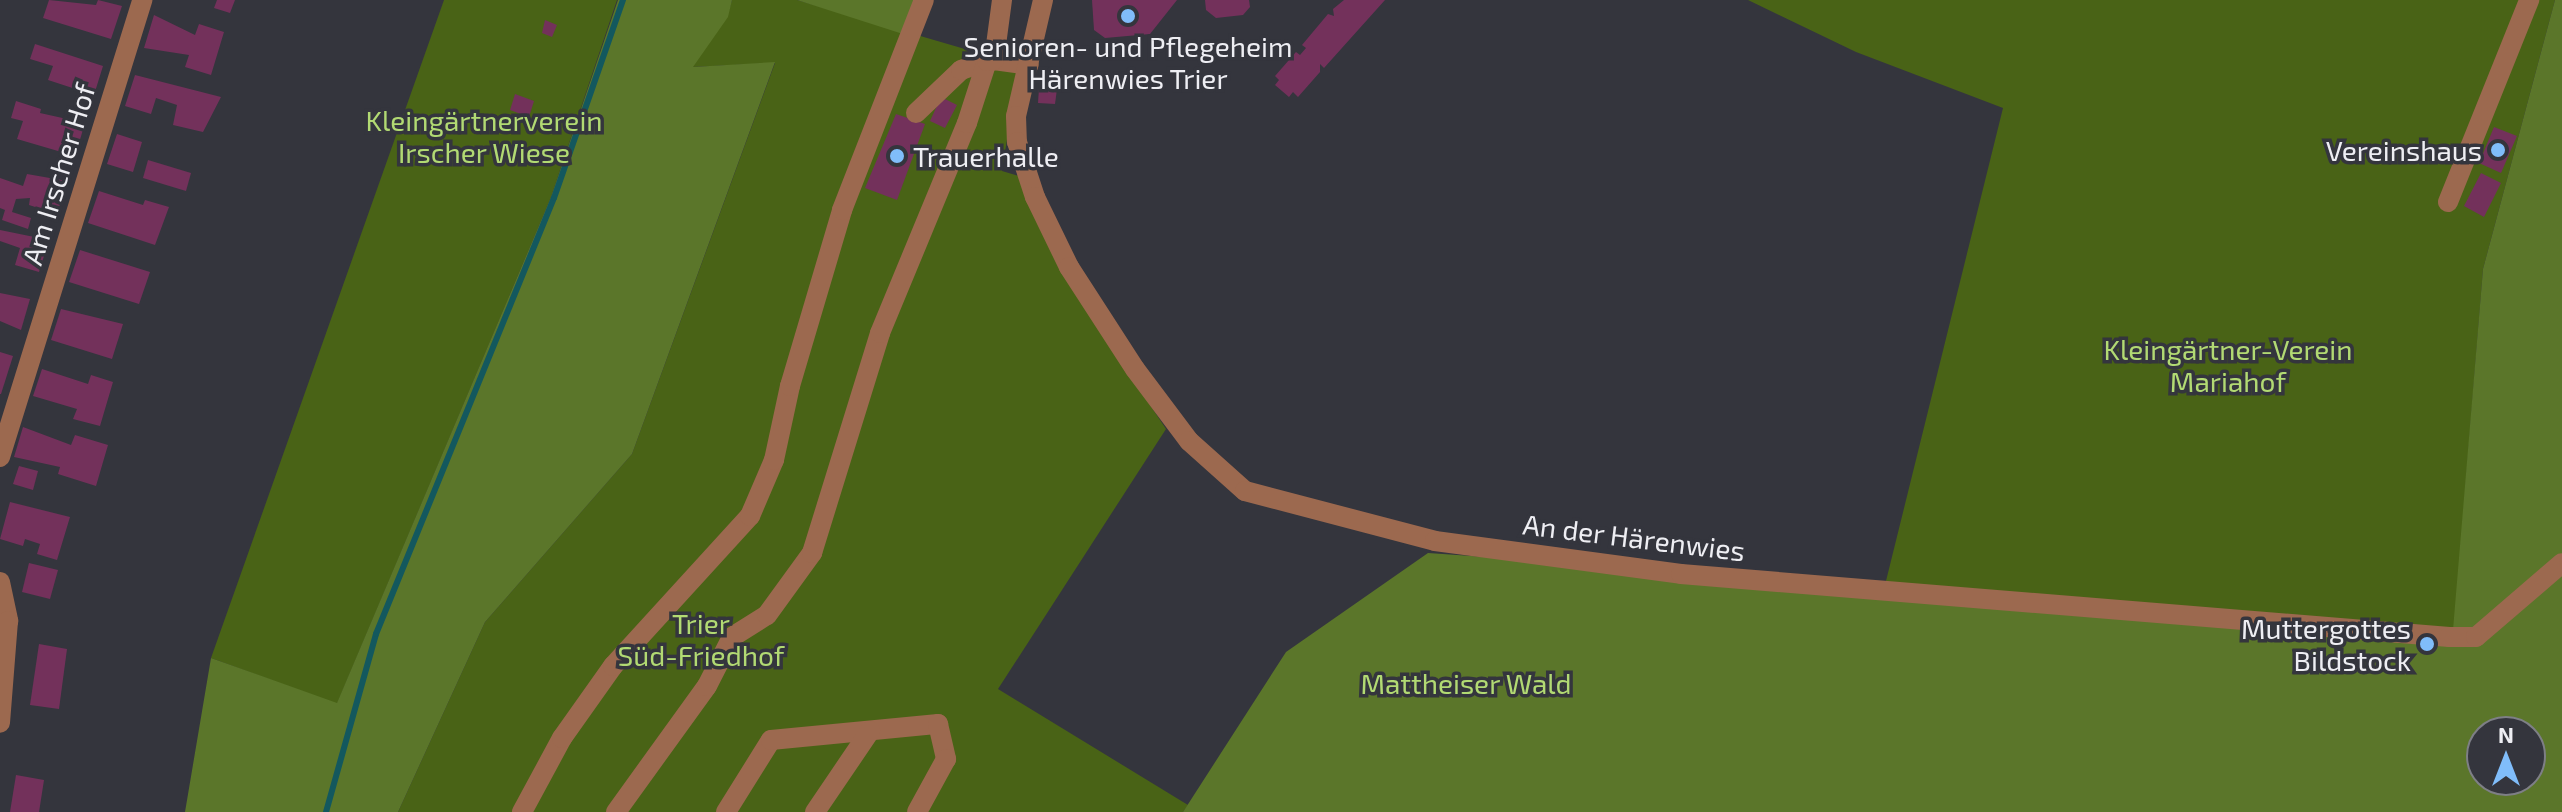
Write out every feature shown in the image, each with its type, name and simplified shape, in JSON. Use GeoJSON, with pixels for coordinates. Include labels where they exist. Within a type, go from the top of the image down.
{"type":"FeatureCollection","features":[{"type":"Feature","properties":{"kind":"street","name":"Am Irscher Hof"},"geometry":{"type":"LineString","coordinates":[[0,457],[142,0]]}},
{"type":"Feature","properties":{"kind":"street"},"geometry":{"type":"LineString","coordinates":[[522,812],[562,738],[613,666],[650,620],[726,548],[750,516],[774,460],[790,386],[842,210],[924,0]]}},
{"type":"Feature","properties":{"kind":"street"},"geometry":{"type":"LineString","coordinates":[[616,812],[707,686],[732,637],[767,615],[812,553],[880,333],[990,60],[1002,0]]}},
{"type":"Feature","properties":{"kind":"street","name":"An der Härenwies"},"geometry":{"type":"LineString","coordinates":[[1043,0],[1016,116],[1017,142],[1035,197],[1062,253],[1135,369],[1189,441],[1245,491],[1435,541],[1681,574],[2449,637],[2476,637],[2562,563]]}},
{"type":"Feature","properties":{"kind":"street"},"geometry":{"type":"LineString","coordinates":[[2448,202],[2529,0]]}},
{"type":"Feature","properties":{"kind":"street"},"geometry":{"type":"LineString","coordinates":[[916,113],[961,70],[990,60],[1029,65]]}},
{"type":"Feature","properties":{"kind":"street"},"geometry":{"type":"LineString","coordinates":[[0,582],[8,621],[0,723]]}},
{"type":"Feature","properties":{"kind":"street"},"geometry":{"type":"LineString","coordinates":[[726,812],[771,740],[938,724],[946,759],[917,812]]}},
{"type":"Feature","properties":{"kind":"street"},"geometry":{"type":"LineString","coordinates":[[815,812],[870,731]]}},
{"type":"Feature","properties":{"kind":"green space","name":"Kleingärtnerverein Irscher Wiese"},"geometry":{"type":"Polygon","coordinates":[[[444,0],[617,0],[551,197],[337,704],[211,658],[444,0]]]}},
{"type":"Feature","properties":{"kind":"green space"},"geometry":{"type":"Polygon","coordinates":[[[618,0],[732,0],[728,17],[693,67],[775,62],[632,454],[485,622],[398,812],[185,812],[211,658],[337,703],[551,197],[618,0]]]}},
{"type":"Feature","properties":{"kind":"green space","name":"Trier Süd-Friedhof"},"geometry":{"type":"Polygon","coordinates":[[[732,0],[797,0],[982,54],[1018,70],[1002,171],[1019,176],[1058,266],[1166,429],[998,689],[1188,805],[1183,812],[398,812],[485,622],[632,454],[775,63],[692,67],[727,17],[732,0]]]}},
{"type":"Feature","properties":{"kind":"green space"},"geometry":{"type":"Polygon","coordinates":[[[797,0],[918,0],[906,35],[797,0]]]}},
{"type":"Feature","properties":{"kind":"green space","name":"Kleingärtner-Verein Mariahof"},"geometry":{"type":"Polygon","coordinates":[[[1748,0],[2555,0],[2483,269],[2453,642],[1885,585],[2003,108],[1856,52],[1748,0]]]}},
{"type":"Feature","properties":{"kind":"green space","name":"Mattheiser Wald"},"geometry":{"type":"Polygon","coordinates":[[[2555,0],[2562,0],[2562,812],[1183,812],[1286,652],[1428,553],[1885,585],[2452,642],[2483,269],[2555,0]]]}},
{"type":"Feature","properties":{"kind":"building"},"geometry":{"type":"Polygon","coordinates":[[[49,0],[96,5],[98,0],[122,6],[111,39],[43,18],[49,0]]]}},
{"type":"Feature","properties":{"kind":"building"},"geometry":{"type":"Polygon","coordinates":[[[217,0],[235,0],[230,13],[214,8],[217,0]]]}},
{"type":"Feature","properties":{"kind":"building","name":"Senioren- und Pflegeheim Härenwies Trier"},"geometry":{"type":"Polygon","coordinates":[[[1092,0],[1177,0],[1150,34],[1105,38],[1094,30],[1092,0]]]}},
{"type":"Feature","properties":{"kind":"building","name":"Senioren- und Pflegeheim Härenwies Trier"},"geometry":{"type":"Polygon","coordinates":[[[1205,0],[1249,0],[1250,7],[1243,15],[1216,18],[1206,10],[1205,0]]]}},
{"type":"Feature","properties":{"kind":"building"},"geometry":{"type":"Polygon","coordinates":[[[1344,0],[1385,0],[1324,68],[1320,64],[1320,72],[1298,97],[1293,92],[1289,97],[1275,85],[1279,80],[1275,76],[1296,52],[1300,55],[1306,48],[1302,45],[1328,14],[1334,16],[1333,9],[1344,0]]]}},
{"type":"Feature","properties":{"kind":"building"},"geometry":{"type":"Polygon","coordinates":[[[154,15],[195,35],[199,24],[224,32],[211,75],[185,67],[189,55],[144,48],[154,15]]]}},
{"type":"Feature","properties":{"kind":"building"},"geometry":{"type":"Polygon","coordinates":[[[545,20],[557,25],[552,37],[542,33],[545,20]]]}},
{"type":"Feature","properties":{"kind":"building"},"geometry":{"type":"Polygon","coordinates":[[[35,44],[103,66],[94,95],[48,80],[53,66],[30,59],[35,44]]]}},
{"type":"Feature","properties":{"kind":"building"},"geometry":{"type":"Polygon","coordinates":[[[135,75],[221,97],[203,132],[173,125],[177,105],[156,98],[151,114],[125,106],[135,75]]]}},
{"type":"Feature","properties":{"kind":"building"},"geometry":{"type":"Polygon","coordinates":[[[1039,88],[1057,89],[1055,104],[1038,103],[1039,88]]]}},
{"type":"Feature","properties":{"kind":"building"},"geometry":{"type":"Polygon","coordinates":[[[515,94],[534,101],[529,117],[510,110],[515,94]]]}},
{"type":"Feature","properties":{"kind":"building"},"geometry":{"type":"Polygon","coordinates":[[[941,97],[957,105],[945,128],[930,121],[941,97]]]}},
{"type":"Feature","properties":{"kind":"building"},"geometry":{"type":"Polygon","coordinates":[[[16,101],[41,109],[40,113],[85,123],[75,156],[17,139],[23,121],[11,118],[16,101]]]}},
{"type":"Feature","properties":{"kind":"building","name":"Trauerhalle"},"geometry":{"type":"Polygon","coordinates":[[[896,114],[925,124],[897,200],[865,188],[896,114]]]}},
{"type":"Feature","properties":{"kind":"building","name":"Vereinshaus"},"geometry":{"type":"Polygon","coordinates":[[[2494,127],[2517,136],[2501,173],[2479,163],[2494,127]]]}},
{"type":"Feature","properties":{"kind":"building"},"geometry":{"type":"Polygon","coordinates":[[[117,134],[142,142],[133,172],[107,164],[117,134]]]}},
{"type":"Feature","properties":{"kind":"building"},"geometry":{"type":"Polygon","coordinates":[[[148,160],[191,173],[186,191],[143,178],[148,160]]]}},
{"type":"Feature","properties":{"kind":"building"},"geometry":{"type":"Polygon","coordinates":[[[2481,173],[2501,183],[2484,217],[2464,206],[2481,173]]]}},
{"type":"Feature","properties":{"kind":"building"},"geometry":{"type":"Polygon","coordinates":[[[27,174],[67,181],[57,214],[29,205],[30,198],[16,199],[12,212],[31,218],[28,229],[2,220],[5,210],[0,208],[0,178],[23,186],[27,174]]]}},
{"type":"Feature","properties":{"kind":"building"},"geometry":{"type":"Polygon","coordinates":[[[99,191],[143,205],[145,200],[169,207],[155,245],[88,223],[99,191]]]}},
{"type":"Feature","properties":{"kind":"building"},"geometry":{"type":"Polygon","coordinates":[[[0,230],[49,240],[39,272],[15,265],[20,248],[0,241],[0,230]]]}},
{"type":"Feature","properties":{"kind":"building"},"geometry":{"type":"Polygon","coordinates":[[[80,250],[150,272],[139,304],[69,282],[80,250]]]}},
{"type":"Feature","properties":{"kind":"building"},"geometry":{"type":"Polygon","coordinates":[[[0,293],[30,299],[21,330],[0,321],[0,293]]]}},
{"type":"Feature","properties":{"kind":"building"},"geometry":{"type":"Polygon","coordinates":[[[61,309],[123,324],[112,359],[51,340],[61,309]]]}},
{"type":"Feature","properties":{"kind":"building"},"geometry":{"type":"Polygon","coordinates":[[[0,352],[13,356],[1,394],[0,394],[0,352]]]}},
{"type":"Feature","properties":{"kind":"building"},"geometry":{"type":"Polygon","coordinates":[[[42,369],[88,384],[91,375],[113,382],[100,426],[73,419],[77,409],[33,396],[42,369]]]}},
{"type":"Feature","properties":{"kind":"building"},"geometry":{"type":"Polygon","coordinates":[[[23,427],[71,445],[75,435],[108,445],[96,486],[58,474],[60,467],[14,457],[23,427]]]}},
{"type":"Feature","properties":{"kind":"building"},"geometry":{"type":"Polygon","coordinates":[[[19,466],[38,471],[33,490],[13,484],[19,466]]]}},
{"type":"Feature","properties":{"kind":"building"},"geometry":{"type":"Polygon","coordinates":[[[10,502],[70,517],[57,560],[37,554],[40,544],[25,539],[23,546],[0,539],[10,502]]]}},
{"type":"Feature","properties":{"kind":"building"},"geometry":{"type":"Polygon","coordinates":[[[29,563],[58,570],[50,599],[22,592],[29,563]]]}},
{"type":"Feature","properties":{"kind":"building"},"geometry":{"type":"Polygon","coordinates":[[[39,644],[67,649],[59,709],[30,705],[39,644]]]}},
{"type":"Feature","properties":{"kind":"building"},"geometry":{"type":"Polygon","coordinates":[[[16,775],[44,780],[39,812],[10,812],[16,775]]]}},
{"type":"Feature","properties":{"kind":"waterway"},"geometry":{"type":"LineString","coordinates":[[326,812],[376,634],[554,198],[623,0]]}},
{"type":"Feature","properties":{"kind":"place","name":"Senioren- und Pflegeheim Härenwies Trier"},"geometry":{"type":"Point","coordinates":[1128,16]}},
{"type":"Feature","properties":{"kind":"place","name":"Vereinshaus"},"geometry":{"type":"Point","coordinates":[2498,150]}},
{"type":"Feature","properties":{"kind":"place","name":"Trauerhalle"},"geometry":{"type":"Point","coordinates":[897,156]}},
{"type":"Feature","properties":{"kind":"place","name":"Muttergottes Bildstock"},"geometry":{"type":"Point","coordinates":[2427,644]}}]}
